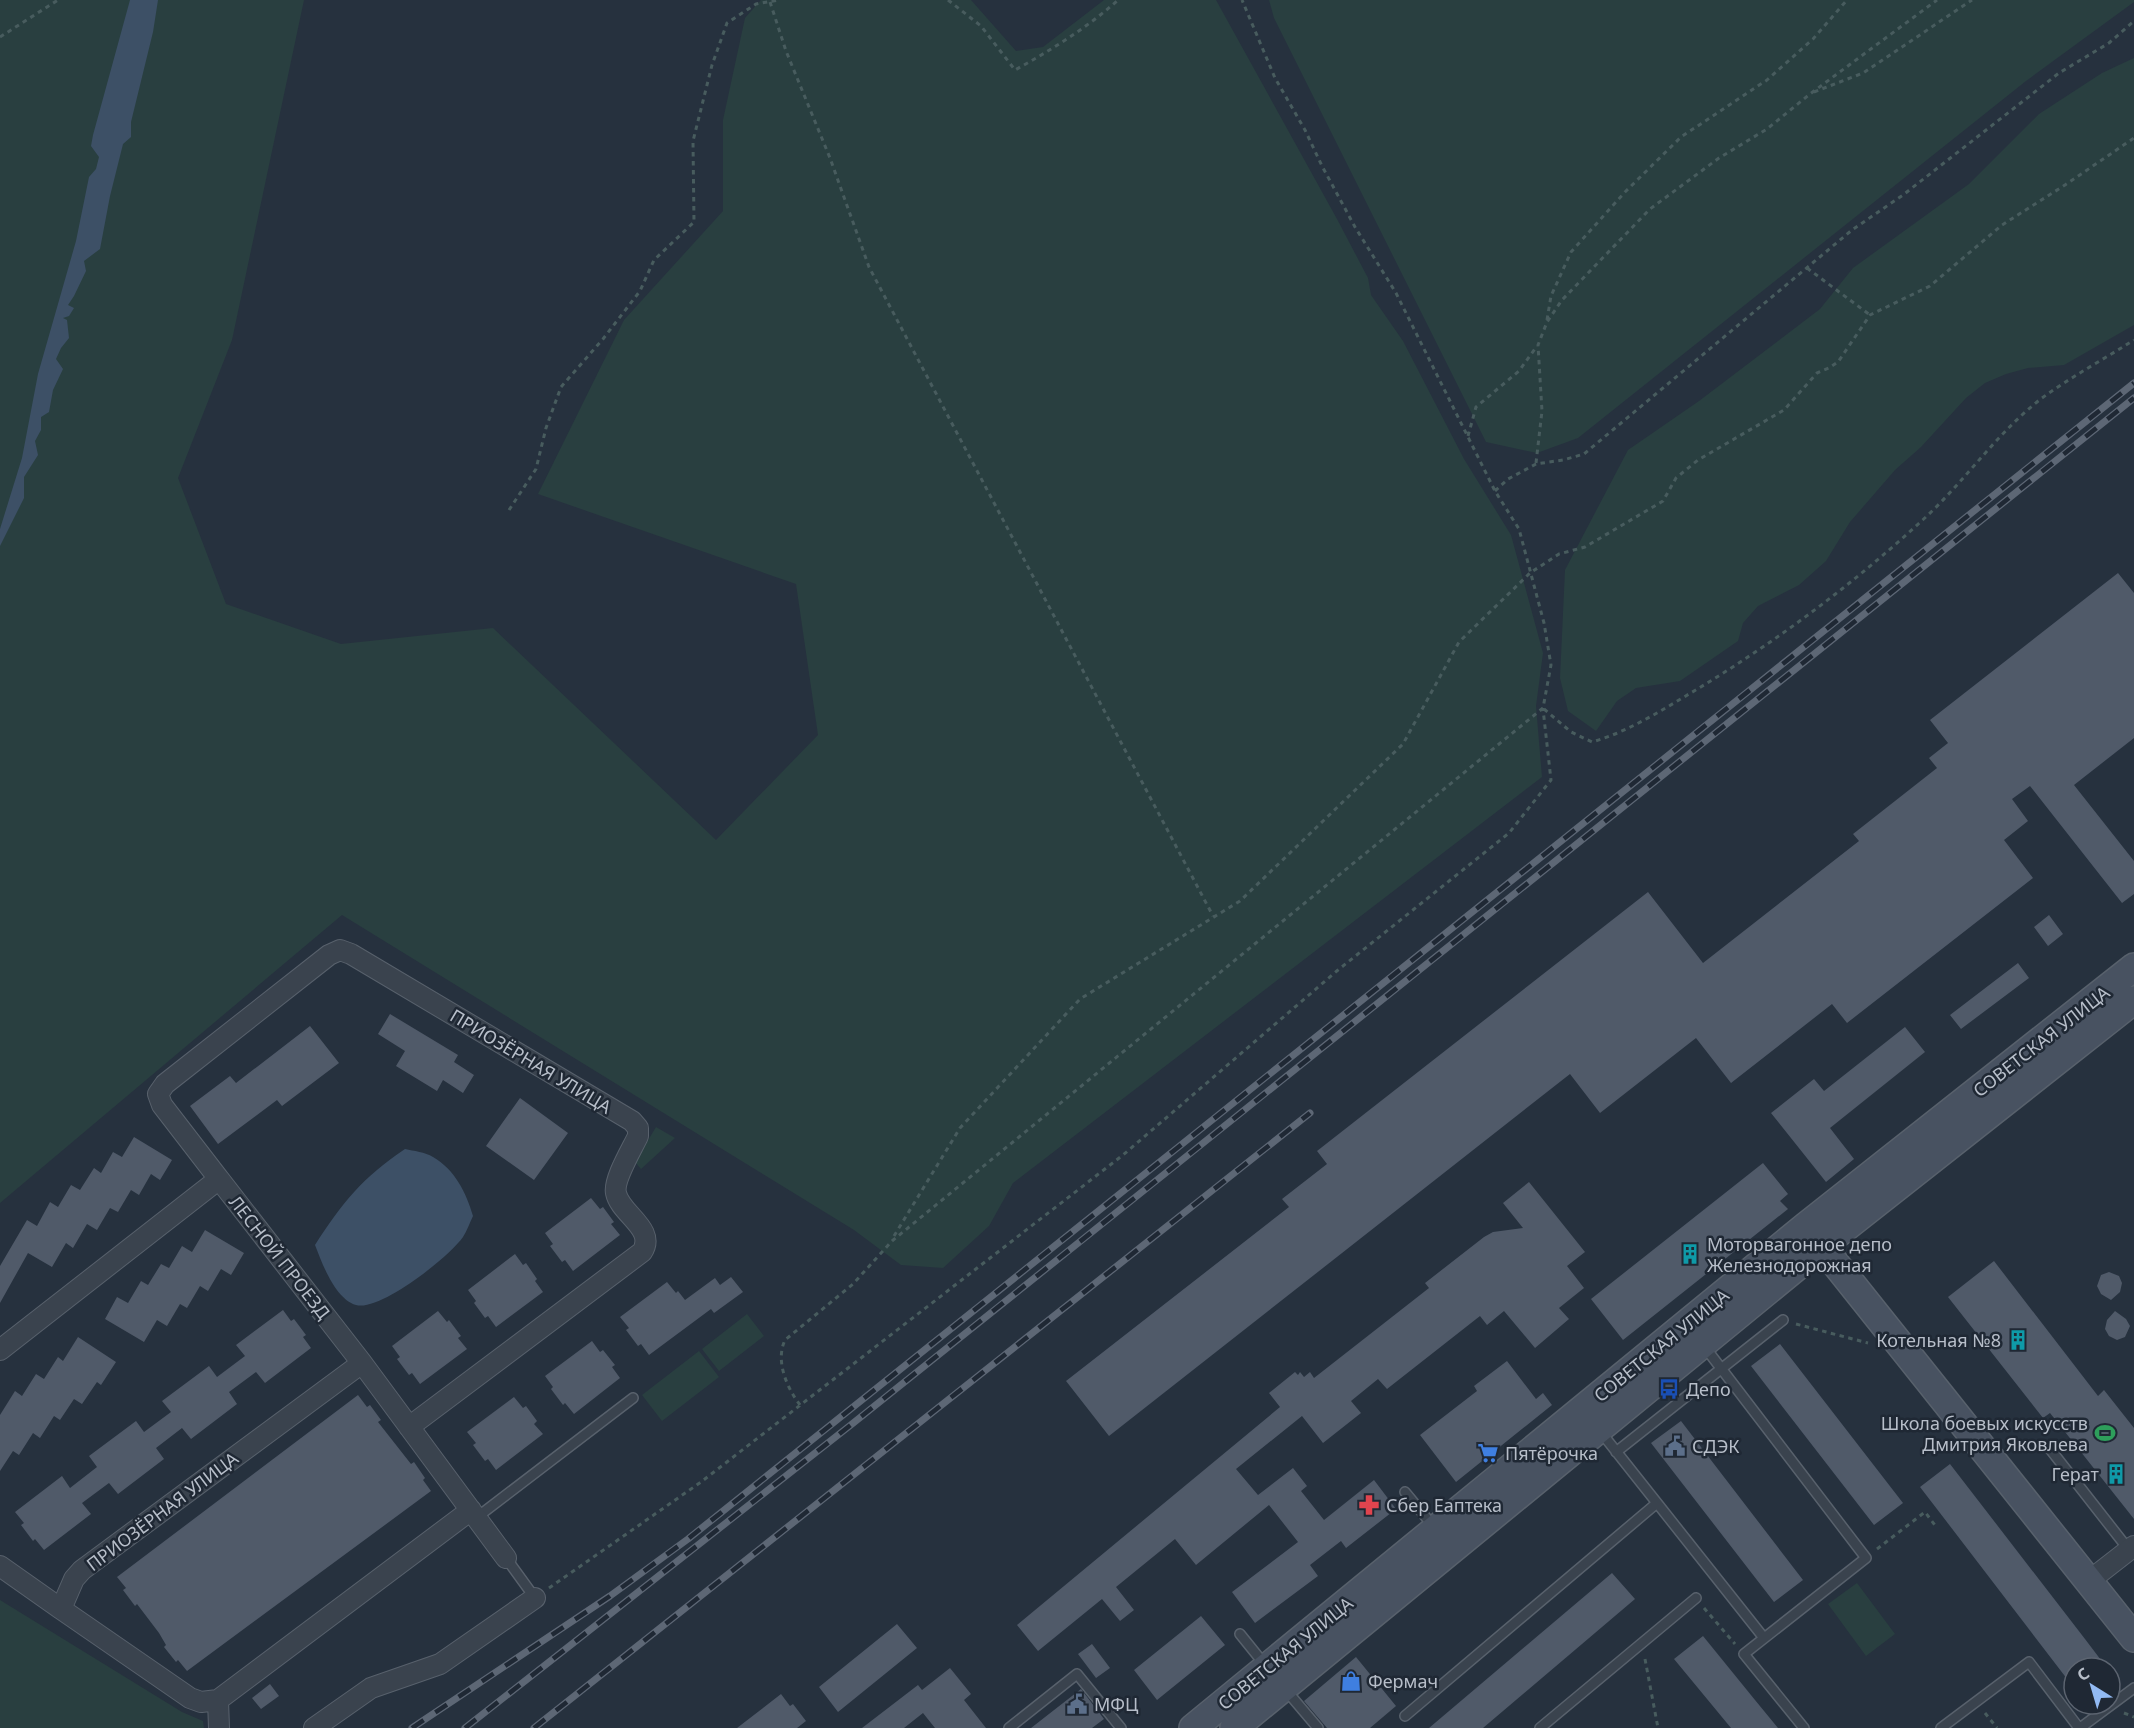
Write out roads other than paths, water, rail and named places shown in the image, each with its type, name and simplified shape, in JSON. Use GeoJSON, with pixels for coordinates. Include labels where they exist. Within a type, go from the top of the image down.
{"type":"FeatureCollection","features":[{"type":"Feature","properties":{"kind":"main road","name":"СОВЕТСКАЯ УЛИЦА"},"geometry":{"type":"LineString","coordinates":[[1193,1728],[1275,1677],[1599,1429],[1702,1344],[1814,1236],[2134,967]]}},
{"type":"Feature","properties":{"kind":"main road","name":"СОВЕТСКАЯ УЛИЦА"},"geometry":{"type":"LineString","coordinates":[[1234,1728],[1275,1677],[1436,1529],[1814,1236],[2134,1000]]}},
{"type":"Feature","properties":{"kind":"main road"},"geometry":{"type":"LineString","coordinates":[[1814,1236],[2134,1638]]}},
{"type":"Feature","properties":{"kind":"street","name":"ПРИОЗЁРНАЯ УЛИЦА"},"geometry":{"type":"LineString","coordinates":[[219,1179],[162,1105],[158,1094],[165,1084],[328,955],[340,950],[351,954],[632,1121],[638,1128],[638,1136],[617,1182],[615,1192],[646,1236],[647,1245],[642,1252],[409,1427]]}},
{"type":"Feature","properties":{"kind":"street","name":"ЛЕСНОЙ ПРОЕЗД"},"geometry":{"type":"LineString","coordinates":[[0,1350],[219,1179],[362,1363],[506,1558]]}},
{"type":"Feature","properties":{"kind":"street","name":"ПРИОЗЁРНАЯ УЛИЦА"},"geometry":{"type":"LineString","coordinates":[[61,1609],[74,1579],[82,1570],[362,1363]]}},
{"type":"Feature","properties":{"kind":"street"},"geometry":{"type":"LineString","coordinates":[[0,1566],[190,1698],[201,1702],[218,1700],[473,1514]]}},
{"type":"Feature","properties":{"kind":"street"},"geometry":{"type":"LineString","coordinates":[[2089,1581],[2131,1548]]}},
{"type":"Feature","properties":{"kind":"street"},"geometry":{"type":"LineString","coordinates":[[314,1728],[371,1688],[440,1664],[535,1598]]}},
{"type":"Feature","properties":{"kind":"street"},"geometry":{"type":"LineString","coordinates":[[218,1700],[219,1728]]}},
{"type":"Feature","properties":{"kind":"lane"},"geometry":{"type":"LineString","coordinates":[[1616,1452],[1783,1320]]}},
{"type":"Feature","properties":{"kind":"lane"},"geometry":{"type":"LineString","coordinates":[[1702,1344],[1866,1558],[1744,1654],[1804,1728]]}},
{"type":"Feature","properties":{"kind":"lane"},"geometry":{"type":"LineString","coordinates":[[473,1514],[633,1398]]}},
{"type":"Feature","properties":{"kind":"lane"},"geometry":{"type":"LineString","coordinates":[[1599,1429],[1764,1638]]}},
{"type":"Feature","properties":{"kind":"lane"},"geometry":{"type":"LineString","coordinates":[[2050,1449],[2131,1548]]}},
{"type":"Feature","properties":{"kind":"lane"},"geometry":{"type":"LineString","coordinates":[[1405,1492],[1436,1529]]}},
{"type":"Feature","properties":{"kind":"lane"},"geometry":{"type":"LineString","coordinates":[[1405,1716],[1657,1503]]}},
{"type":"Feature","properties":{"kind":"lane"},"geometry":{"type":"LineString","coordinates":[[506,1558],[535,1598]]}},
{"type":"Feature","properties":{"kind":"lane"},"geometry":{"type":"LineString","coordinates":[[1540,1728],[1696,1598]]}},
{"type":"Feature","properties":{"kind":"lane"},"geometry":{"type":"LineString","coordinates":[[1240,1634],[1318,1728]]}},
{"type":"Feature","properties":{"kind":"lane"},"geometry":{"type":"LineString","coordinates":[[1941,1728],[2029,1662],[2080,1728],[2134,1688]]}},
{"type":"Feature","properties":{"kind":"lane"},"geometry":{"type":"LineString","coordinates":[[1009,1728],[1077,1674],[1122,1728]]}},
{"type":"Feature","properties":{"kind":"water"},"geometry":{"type":"Polygon","coordinates":[[[130,0],[158,0],[153,32],[131,122],[131,137],[123,144],[100,249],[84,261],[86,271],[68,305],[74,308],[69,316],[63,318],[67,320],[69,338],[56,359],[63,369],[53,390],[49,412],[41,417],[41,430],[35,441],[38,455],[24,477],[24,498],[0,546],[0,529],[22,458],[38,374],[76,241],[89,177],[96,169],[99,157],[91,146],[93,135],[130,0]]]}},
{"type":"Feature","properties":{"kind":"water"},"geometry":{"type":"Polygon","coordinates":[[[405,1149],[430,1155],[448,1168],[463,1190],[473,1216],[456,1246],[430,1269],[381,1300],[367,1305],[356,1305],[342,1296],[336,1288],[315,1245],[354,1192],[390,1159],[405,1149]]]}},
{"type":"Feature","properties":{"kind":"railway"},"geometry":{"type":"LineString","coordinates":[[412,1728],[610,1596],[688,1539],[2134,383]]}},
{"type":"Feature","properties":{"kind":"railway"},"geometry":{"type":"LineString","coordinates":[[465,1728],[852,1424],[2134,398]]}},
{"type":"Feature","properties":{"kind":"railway"},"geometry":{"type":"LineString","coordinates":[[534,1728],[1310,1113]]}},
{"type":"Feature","properties":{"kind":"place","name":"Моторвагонное депо Железнодорожная"},"geometry":{"type":"Point","coordinates":[1690,1254]}},
{"type":"Feature","properties":{"kind":"place","name":"Котельная №8"},"geometry":{"type":"Point","coordinates":[2018,1340]}},
{"type":"Feature","properties":{"kind":"place","name":"Депо"},"geometry":{"type":"Point","coordinates":[1669,1389]}},
{"type":"Feature","properties":{"kind":"place","name":"Школа боевых искусств Дмитрия Яковлева"},"geometry":{"type":"Point","coordinates":[2105,1433]}},
{"type":"Feature","properties":{"kind":"place","name":"СДЭК"},"geometry":{"type":"Point","coordinates":[1675,1446]}},
{"type":"Feature","properties":{"kind":"place","name":"Пятёрочка"},"geometry":{"type":"Point","coordinates":[1488,1453]}},
{"type":"Feature","properties":{"kind":"place","name":"Герат"},"geometry":{"type":"Point","coordinates":[2116,1474]}},
{"type":"Feature","properties":{"kind":"place","name":"Сбер Еаптека"},"geometry":{"type":"Point","coordinates":[1369,1505]}},
{"type":"Feature","properties":{"kind":"place","name":"Фермач"},"geometry":{"type":"Point","coordinates":[1351,1681]}},
{"type":"Feature","properties":{"kind":"place","name":"МФЦ"},"geometry":{"type":"Point","coordinates":[1077,1704]}}]}
